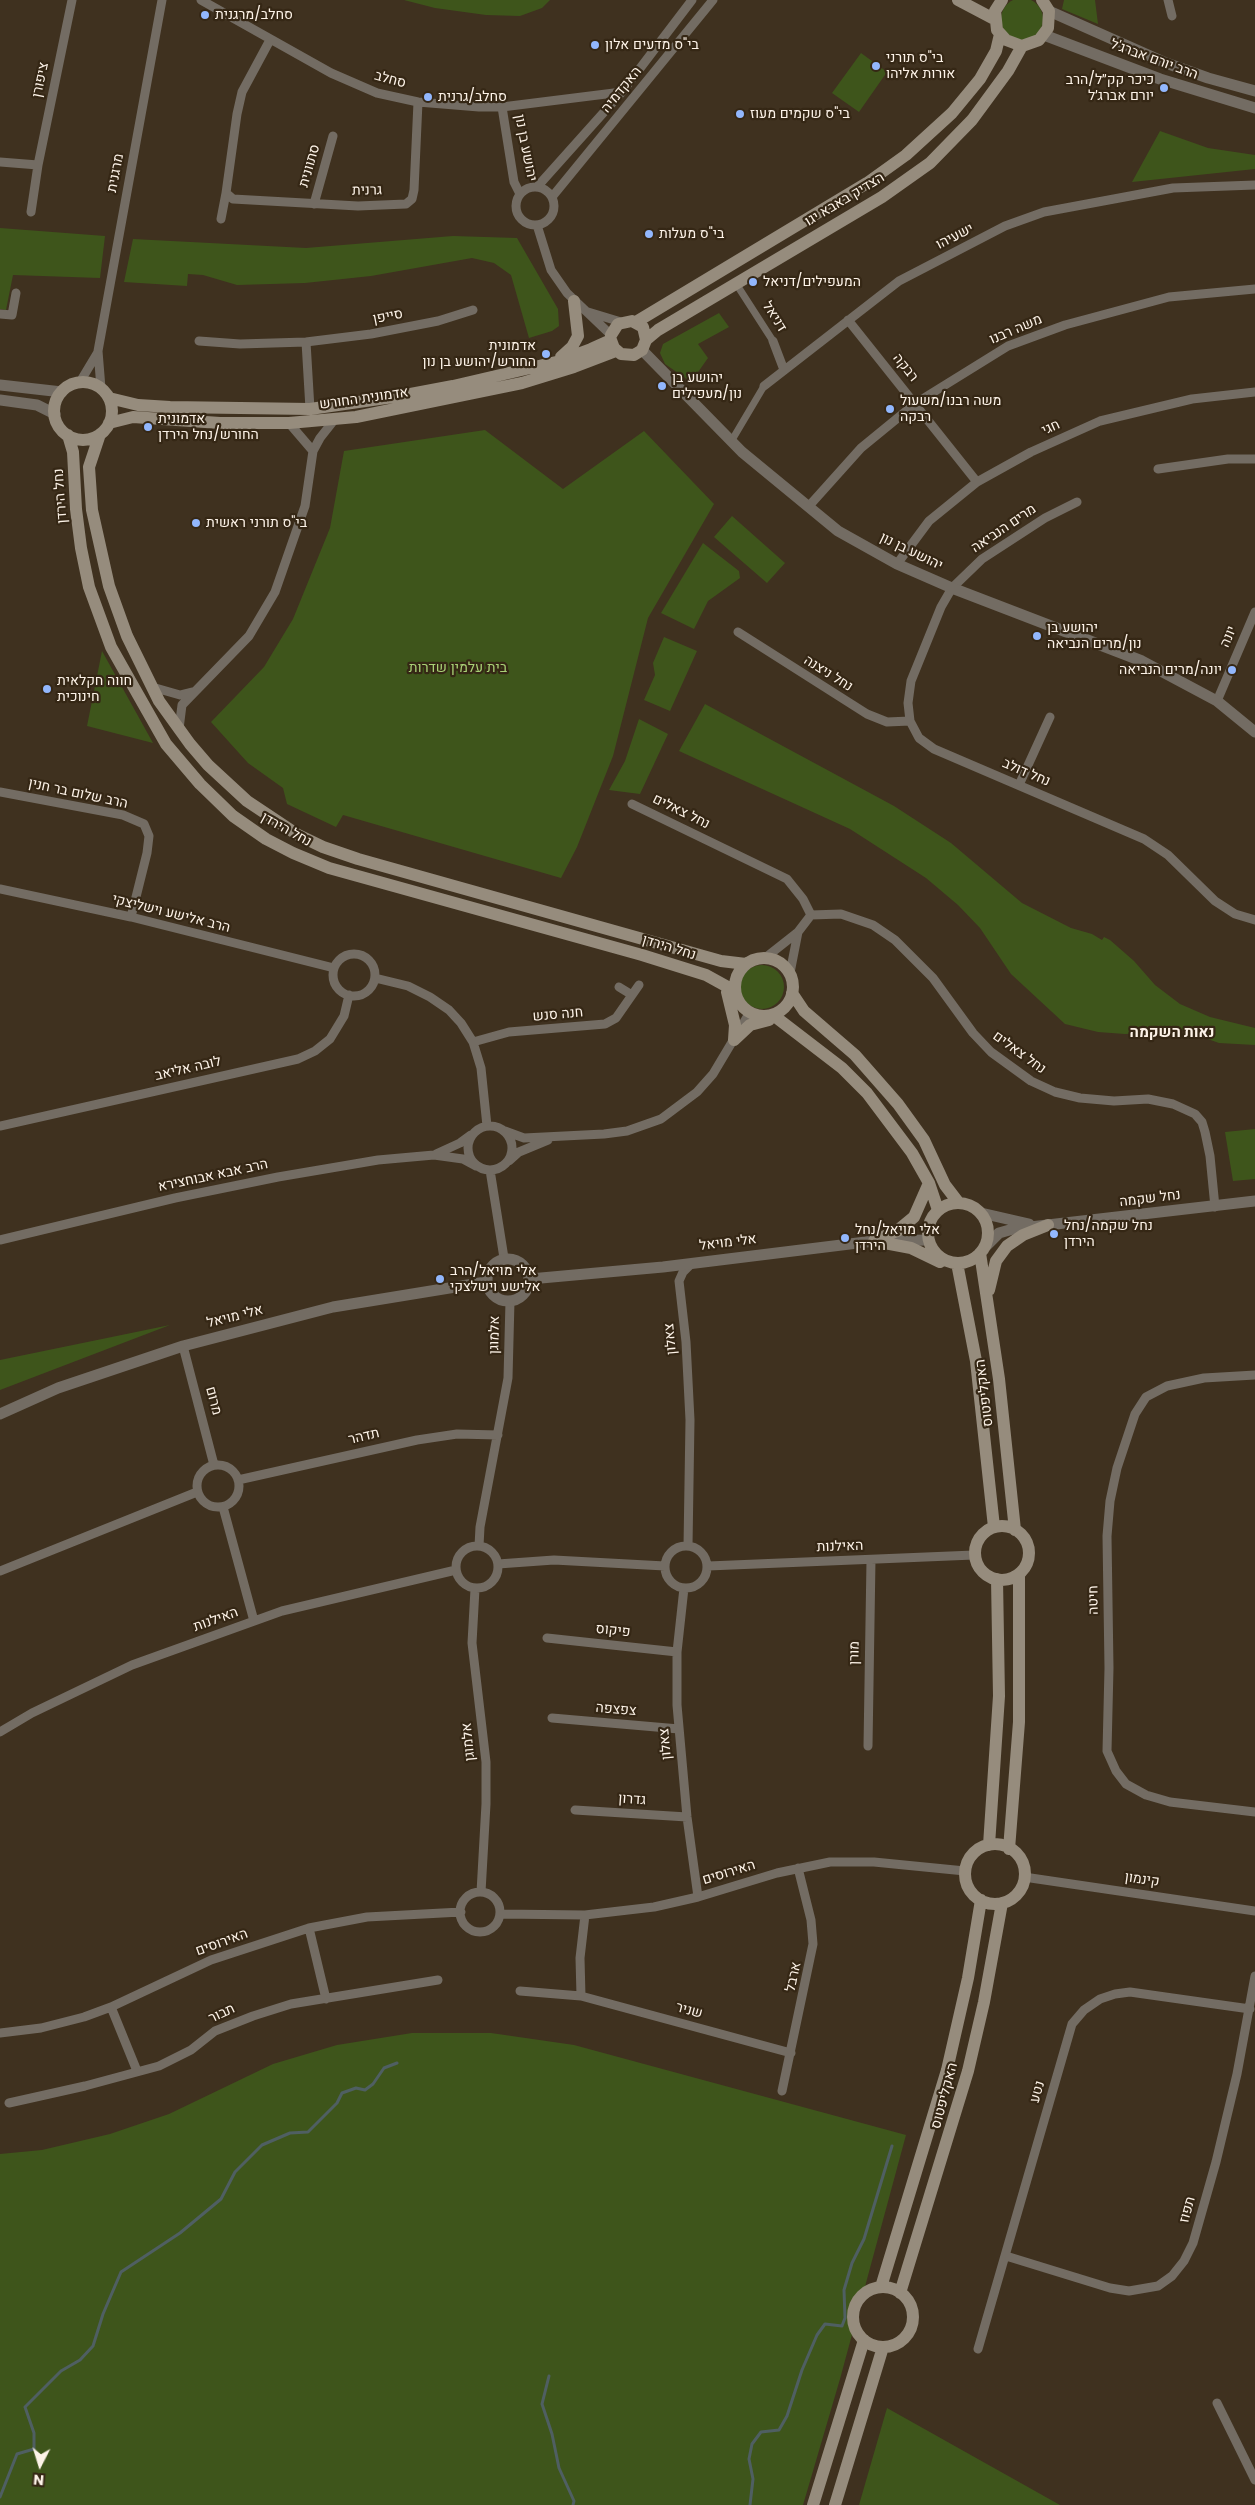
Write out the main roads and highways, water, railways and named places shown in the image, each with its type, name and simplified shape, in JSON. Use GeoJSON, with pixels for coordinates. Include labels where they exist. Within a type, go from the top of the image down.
{"type":"FeatureCollection","features":[{"type":"Feature","properties":{"kind":"main road"},"geometry":{"type":"LineString","coordinates":[[958,0],[994,20]]}},
{"type":"Feature","properties":{"kind":"main road"},"geometry":{"type":"LineString","coordinates":[[1002,0],[995,11],[994,20],[1000,34],[1014,44],[1022,46],[1034,43],[1044,35],[1048,28],[1045,3]]}},
{"type":"Feature","properties":{"kind":"main road","name":"הצדיק באבא יגו"},"geometry":{"type":"LineString","coordinates":[[636,322],[867,183],[906,155],[952,113],[980,79],[996,51],[1000,34]]}},
{"type":"Feature","properties":{"kind":"main road","name":"הצדיק באבא יגו"},"geometry":{"type":"LineString","coordinates":[[644,345],[658,330],[735,282],[882,197],[930,163],[972,120],[1008,70],[1022,46]]}},
{"type":"Feature","properties":{"kind":"main road"},"geometry":{"type":"LineString","coordinates":[[556,362],[572,347],[578,336],[574,301]]}},
{"type":"Feature","properties":{"kind":"main road"},"geometry":{"type":"LineString","coordinates":[[621,322],[636,322],[644,330],[644,345],[628,356],[612,342],[614,328],[621,322]]}},
{"type":"Feature","properties":{"kind":"main road","name":"אדמונית החורש"},"geometry":{"type":"LineString","coordinates":[[110,398],[138,405],[170,407],[310,409],[400,396],[556,362],[612,342]]}},
{"type":"Feature","properties":{"kind":"main road","name":"אדמונית החורש"},"geometry":{"type":"LineString","coordinates":[[110,423],[133,417],[220,423],[289,423],[335,419],[418,406],[522,383],[581,365],[612,342]]}},
{"type":"Feature","properties":{"kind":"main road"},"geometry":{"type":"LineString","coordinates":[[90,382],[101,388],[110,398],[112,408],[110,423],[100,434],[84,439],[68,435],[60,427],[55,414],[56,404],[62,392],[72,384],[90,382]]}},
{"type":"Feature","properties":{"kind":"main road","name":"נחל הירדן"},"geometry":{"type":"LineString","coordinates":[[100,434],[89,466],[92,510],[101,555],[127,636],[152,688],[179,728],[208,765],[247,801],[298,835],[323,847],[712,959],[746,964]]}},
{"type":"Feature","properties":{"kind":"main road","name":"נחל הירדן"},"geometry":{"type":"LineString","coordinates":[[68,435],[73,452],[76,509],[89,588],[111,647],[166,744],[200,784],[233,816],[275,844],[329,868],[642,955],[706,975],[729,988]]}},
{"type":"Feature","properties":{"kind":"main road"},"geometry":{"type":"LineString","coordinates":[[792,993],[786,1006],[776,1017],[750,1025],[734,1040],[729,988],[746,964],[765,958],[775,960],[790,974],[792,993],[804,1011],[855,1055],[898,1104],[924,1140],[945,1185],[958,1202],[974,1207],[981,1213],[988,1230],[983,1250],[970,1260],[957,1263],[942,1258],[931,1247],[929,1223],[938,1210],[958,1202]]}},
{"type":"Feature","properties":{"kind":"main road"},"geometry":{"type":"LineString","coordinates":[[729,988],[740,1003],[750,1012],[757,1015],[776,1017],[842,1068],[867,1093],[912,1153],[928,1183],[938,1210]]}},
{"type":"Feature","properties":{"kind":"main road"},"geometry":{"type":"LineString","coordinates":[[928,1183],[914,1217],[897,1231],[874,1240],[896,1244],[928,1255],[947,1266],[962,1287]]}},
{"type":"Feature","properties":{"kind":"main road"},"geometry":{"type":"LineString","coordinates":[[988,1300],[996,1261],[1007,1246],[1023,1235],[1048,1225]]}},
{"type":"Feature","properties":{"kind":"main road","name":"האקליפטוס"},"geometry":{"type":"LineString","coordinates":[[983,1250],[1015,1530]]}},
{"type":"Feature","properties":{"kind":"main road","name":"האקליפטוס"},"geometry":{"type":"LineString","coordinates":[[957,1263],[976,1361],[994,1527]]}},
{"type":"Feature","properties":{"kind":"main road"},"geometry":{"type":"LineString","coordinates":[[1004,1526],[1015,1530],[1022,1535],[1028,1547],[1027,1564],[1011,1579],[989,1577],[982,1572],[974,1555],[976,1544],[982,1535],[994,1527],[1004,1526]]}},
{"type":"Feature","properties":{"kind":"main road"},"geometry":{"type":"LineString","coordinates":[[1009,1849],[1019,1722],[1018,1574]]}},
{"type":"Feature","properties":{"kind":"main road"},"geometry":{"type":"LineString","coordinates":[[989,1845],[998,1706],[997,1579]]}},
{"type":"Feature","properties":{"kind":"main road"},"geometry":{"type":"LineString","coordinates":[[989,1845],[1009,1849],[1020,1858],[1024,1868],[1024,1877],[1018,1893],[1014,1898],[1002,1903],[994,1904],[981,1900],[968,1888],[965,1871],[973,1854],[989,1845]]}},
{"type":"Feature","properties":{"kind":"main road","name":"האקליפטוס"},"geometry":{"type":"LineString","coordinates":[[881,2287],[947,2070],[966,1987],[981,1900]]}},
{"type":"Feature","properties":{"kind":"main road","name":"האקליפטוס"},"geometry":{"type":"LineString","coordinates":[[900,2293],[968,2071],[984,2002],[1002,1903]]}},
{"type":"Feature","properties":{"kind":"main road"},"geometry":{"type":"LineString","coordinates":[[881,2287],[894,2288],[900,2293],[906,2298],[912,2310],[911,2327],[906,2336],[893,2345],[883,2347],[864,2340],[857,2333],[853,2320],[853,2310],[865,2292],[881,2287]]}},
{"type":"Feature","properties":{"kind":"main road"},"geometry":{"type":"LineString","coordinates":[[813,2505],[864,2340]]}},
{"type":"Feature","properties":{"kind":"main road"},"geometry":{"type":"LineString","coordinates":[[835,2505],[883,2347]]}},
{"type":"Feature","properties":{"kind":"waterway"},"geometry":{"type":"LineString","coordinates":[[0,2497],[17,2454],[34,2449],[34,2433],[25,2407],[61,2371],[80,2360],[93,2346],[103,2314],[121,2272],[180,2233],[221,2199],[235,2172],[262,2145],[290,2133],[308,2132],[337,2103],[342,2093],[356,2088],[365,2090],[373,2084],[384,2068],[397,2063]]}},
{"type":"Feature","properties":{"kind":"waterway"},"geometry":{"type":"LineString","coordinates":[[750,2505],[753,2479],[749,2459],[752,2444],[761,2432],[779,2430],[787,2416],[802,2370],[817,2335],[825,2324],[842,2326],[845,2318],[844,2290],[852,2263],[864,2239],[892,2146]]}},
{"type":"Feature","properties":{"kind":"waterway"},"geometry":{"type":"LineString","coordinates":[[549,2376],[542,2404],[552,2434],[559,2468],[574,2501],[573,2505]]}},
{"type":"Feature","properties":{"kind":"place","name":"סחלב/מרגנית"},"geometry":{"type":"Point","coordinates":[205,15]}},
{"type":"Feature","properties":{"kind":"place","name":"בי\"ס מדעים אלון"},"geometry":{"type":"Point","coordinates":[595,45]}},
{"type":"Feature","properties":{"kind":"place","name":"בי\"ס תורני אורות אליהו"},"geometry":{"type":"Point","coordinates":[876,66]}},
{"type":"Feature","properties":{"kind":"place","name":"כיכר קק״ל/הרב יורם אברג׳ל"},"geometry":{"type":"Point","coordinates":[1164,88]}},
{"type":"Feature","properties":{"kind":"place","name":"סחלב/גרנית"},"geometry":{"type":"Point","coordinates":[428,97]}},
{"type":"Feature","properties":{"kind":"place","name":"בי\"ס שקמים מעוז"},"geometry":{"type":"Point","coordinates":[740,114]}},
{"type":"Feature","properties":{"kind":"place","name":"בי\"ס מעלות"},"geometry":{"type":"Point","coordinates":[649,234]}},
{"type":"Feature","properties":{"kind":"place","name":"המעפילים/דניאל"},"geometry":{"type":"Point","coordinates":[753,282]}},
{"type":"Feature","properties":{"kind":"place","name":"אדמונית החורש/יהושע בן נון"},"geometry":{"type":"Point","coordinates":[546,354]}},
{"type":"Feature","properties":{"kind":"place","name":"יהושע בן נון/מעפילים"},"geometry":{"type":"Point","coordinates":[662,386]}},
{"type":"Feature","properties":{"kind":"place","name":"משה רבנו/משעול רבקה"},"geometry":{"type":"Point","coordinates":[890,409]}},
{"type":"Feature","properties":{"kind":"place","name":"אדמונית החורש/נחל הירדן"},"geometry":{"type":"Point","coordinates":[148,427]}},
{"type":"Feature","properties":{"kind":"place","name":"בי\"ס תורני ראשית"},"geometry":{"type":"Point","coordinates":[196,523]}},
{"type":"Feature","properties":{"kind":"place","name":"יהושע בן נון/מרים הנביאה"},"geometry":{"type":"Point","coordinates":[1037,636]}},
{"type":"Feature","properties":{"kind":"place","name":"יונה/מרים הנביאה"},"geometry":{"type":"Point","coordinates":[1232,670]}},
{"type":"Feature","properties":{"kind":"place","name":"חווה חקלאית חינוכית"},"geometry":{"type":"Point","coordinates":[47,689]}},
{"type":"Feature","properties":{"kind":"place","name":"נחל שקמה/נחל הירדן"},"geometry":{"type":"Point","coordinates":[1054,1234]}},
{"type":"Feature","properties":{"kind":"place","name":"אלי מויאל/נחל הירדן"},"geometry":{"type":"Point","coordinates":[845,1238]}},
{"type":"Feature","properties":{"kind":"place","name":"אלי מויאל/הרב אלישע וישלצקי"},"geometry":{"type":"Point","coordinates":[440,1279]}},
{"type":"Feature","properties":{"kind":"district","name":"נאות השקמה"},"geometry":{"type":"Point","coordinates":[1172,1033]}},
{"type":"Feature","properties":{"kind":"park label","name":"בית עלמין שדרות"},"geometry":{"type":"Point","coordinates":[458,668]}}]}
